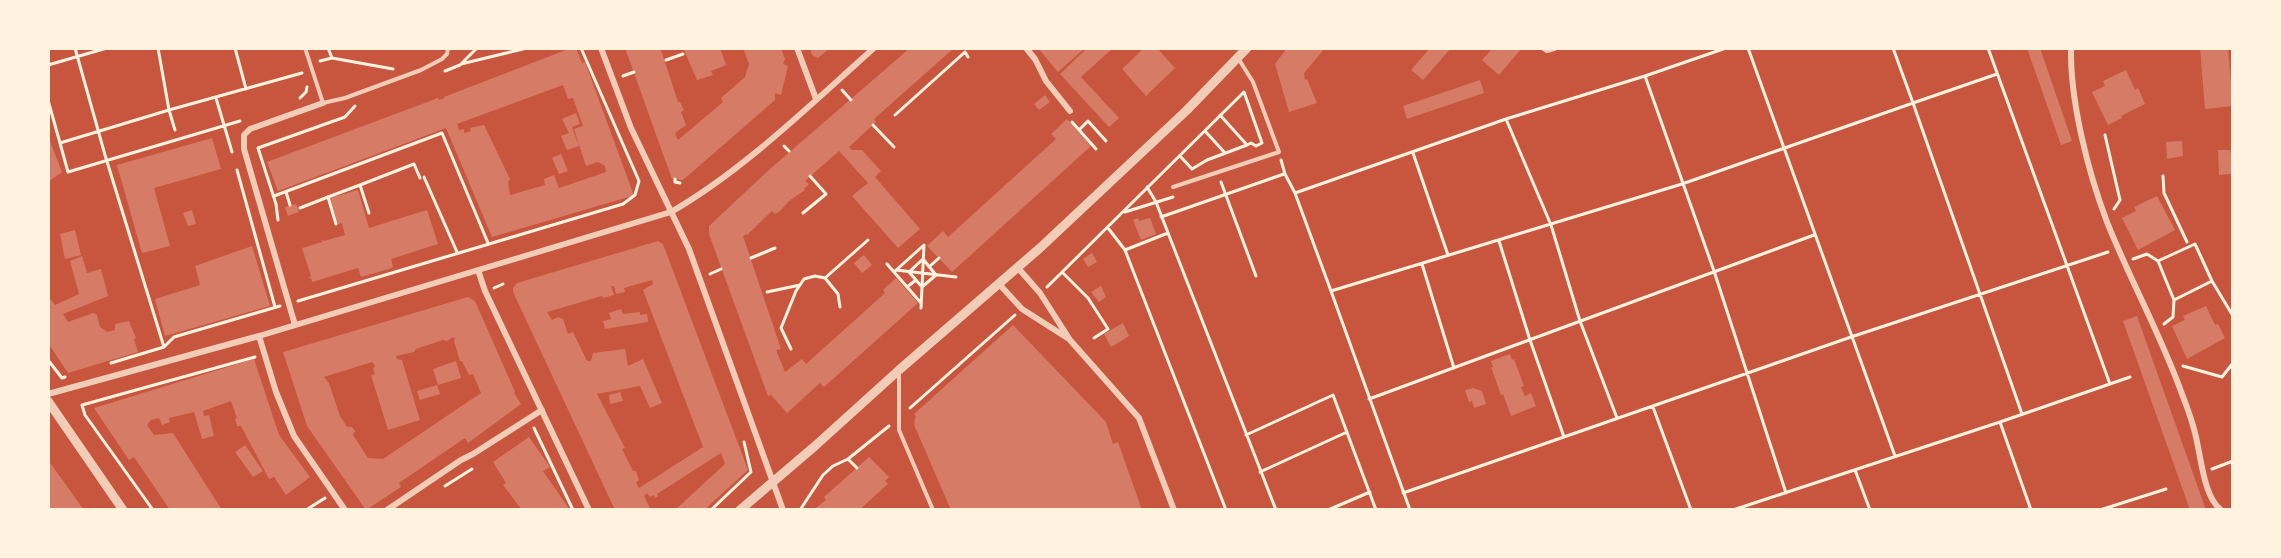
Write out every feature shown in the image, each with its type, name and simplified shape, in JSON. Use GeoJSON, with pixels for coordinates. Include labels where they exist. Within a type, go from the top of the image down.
{"type":"FeatureCollection","features":[{"type":"Feature","properties":{"kind":"street"},"geometry":{"type":"LineString","coordinates":[[601,48],[631,128],[689,249],[783,510]]}},
{"type":"Feature","properties":{"kind":"street"},"geometry":{"type":"LineString","coordinates":[[797,48],[816,99]]}},
{"type":"Feature","properties":{"kind":"street"},"geometry":{"type":"LineString","coordinates":[[48,394],[259,336],[671,212],[702,195],[728,175],[874,48]]}},
{"type":"Feature","properties":{"kind":"street"},"geometry":{"type":"LineString","coordinates":[[1026,48],[1068,113]]}},
{"type":"Feature","properties":{"kind":"street"},"geometry":{"type":"LineString","coordinates":[[740,510],[1018,268],[1136,160],[1247,48]]}},
{"type":"Feature","properties":{"kind":"street"},"geometry":{"type":"LineString","coordinates":[[1544,48],[1547,50],[1554,48]]}},
{"type":"Feature","properties":{"kind":"street"},"geometry":{"type":"LineString","coordinates":[[2071,48],[2074,99],[2082,137],[2106,220],[2170,365],[2195,432],[2211,496],[2221,510]]}},
{"type":"Feature","properties":{"kind":"street"},"geometry":{"type":"LineString","coordinates":[[295,325],[244,150],[244,135],[250,129],[323,103]]}},
{"type":"Feature","properties":{"kind":"street"},"geometry":{"type":"LineString","coordinates":[[1018,268],[1041,293],[1070,340],[1139,418],[1174,510]]}},
{"type":"Feature","properties":{"kind":"street"},"geometry":{"type":"LineString","coordinates":[[478,270],[485,291],[589,510]]}},
{"type":"Feature","properties":{"kind":"street"},"geometry":{"type":"LineString","coordinates":[[999,284],[1022,309],[1070,340]]}},
{"type":"Feature","properties":{"kind":"street"},"geometry":{"type":"LineString","coordinates":[[259,336],[294,436],[345,510]]}},
{"type":"Feature","properties":{"kind":"street"},"geometry":{"type":"LineString","coordinates":[[48,401],[123,510]]}},
{"type":"Feature","properties":{"kind":"street"},"geometry":{"type":"LineString","coordinates":[[387,510],[461,460],[542,410]]}},
{"type":"Feature","properties":{"kind":"lane"},"geometry":{"type":"LineString","coordinates":[[305,48],[323,103],[345,98],[414,73],[442,59],[447,54],[448,48]]}},
{"type":"Feature","properties":{"kind":"lane"},"geometry":{"type":"LineString","coordinates":[[1173,187],[1279,152],[1253,82],[1238,58]]}},
{"type":"Feature","properties":{"kind":"lane"},"geometry":{"type":"LineString","coordinates":[[899,370],[899,430],[933,510]]}},
{"type":"Feature","properties":{"kind":"path"},"geometry":{"type":"LineString","coordinates":[[75,48],[164,347]]}},
{"type":"Feature","properties":{"kind":"path"},"geometry":{"type":"LineString","coordinates":[[48,65],[107,48]]}},
{"type":"Feature","properties":{"kind":"path"},"geometry":{"type":"LineString","coordinates":[[158,48],[169,110],[175,130]]}},
{"type":"Feature","properties":{"kind":"path"},"geometry":{"type":"LineString","coordinates":[[235,48],[246,89]]}},
{"type":"Feature","properties":{"kind":"path"},"geometry":{"type":"LineString","coordinates":[[328,48],[332,58]]}},
{"type":"Feature","properties":{"kind":"path"},"geometry":{"type":"LineString","coordinates":[[460,65],[477,48]]}},
{"type":"Feature","properties":{"kind":"path"},"geometry":{"type":"LineString","coordinates":[[442,72],[460,65],[527,48]]}},
{"type":"Feature","properties":{"kind":"path"},"geometry":{"type":"LineString","coordinates":[[300,300],[623,204],[635,195],[639,181],[581,48]]}},
{"type":"Feature","properties":{"kind":"path"},"geometry":{"type":"LineString","coordinates":[[1295,194],[1506,119],[1726,48]]}},
{"type":"Feature","properties":{"kind":"path"},"geometry":{"type":"LineString","coordinates":[[1748,48],[1895,456]]}},
{"type":"Feature","properties":{"kind":"path"},"geometry":{"type":"LineString","coordinates":[[1893,48],[2022,414]]}},
{"type":"Feature","properties":{"kind":"path"},"geometry":{"type":"LineString","coordinates":[[1988,48],[2110,384]]}},
{"type":"Feature","properties":{"kind":"path"},"geometry":{"type":"LineString","coordinates":[[895,115],[965,52],[968,57]]}},
{"type":"Feature","properties":{"kind":"path"},"geometry":{"type":"LineString","coordinates":[[666,60],[683,54]]}},
{"type":"Feature","properties":{"kind":"path"},"geometry":{"type":"LineString","coordinates":[[312,67],[318,62],[332,58],[414,73]]}},
{"type":"Feature","properties":{"kind":"path"},"geometry":{"type":"LineString","coordinates":[[60,143],[303,72],[307,85],[306,92],[295,101]]}},
{"type":"Feature","properties":{"kind":"path"},"geometry":{"type":"LineString","coordinates":[[1331,291],[1682,184],[1997,74]]}},
{"type":"Feature","properties":{"kind":"path"},"geometry":{"type":"LineString","coordinates":[[1645,76],[1714,271],[1786,493]]}},
{"type":"Feature","properties":{"kind":"path"},"geometry":{"type":"LineString","coordinates":[[1180,156],[1192,169],[1207,160],[1251,143],[1256,146],[1262,143],[1244,92]]}},
{"type":"Feature","properties":{"kind":"path"},"geometry":{"type":"LineString","coordinates":[[216,97],[234,159]]}},
{"type":"Feature","properties":{"kind":"path"},"geometry":{"type":"LineString","coordinates":[[48,100],[68,172],[245,120]]}},
{"type":"Feature","properties":{"kind":"path"},"geometry":{"type":"LineString","coordinates":[[278,228],[274,196],[258,148],[345,117],[357,104]]}},
{"type":"Feature","properties":{"kind":"path"},"geometry":{"type":"LineString","coordinates":[[1068,113],[1096,149]]}},
{"type":"Feature","properties":{"kind":"path"},"geometry":{"type":"LineString","coordinates":[[1220,116],[1247,145]]}},
{"type":"Feature","properties":{"kind":"path"},"geometry":{"type":"LineString","coordinates":[[1506,119],[1551,225],[1580,321],[1617,418]]}},
{"type":"Feature","properties":{"kind":"path"},"geometry":{"type":"LineString","coordinates":[[1079,130],[1088,121],[1106,141]]}},
{"type":"Feature","properties":{"kind":"path"},"geometry":{"type":"LineString","coordinates":[[873,125],[894,147]]}},
{"type":"Feature","properties":{"kind":"path"},"geometry":{"type":"LineString","coordinates":[[1205,131],[1225,153]]}},
{"type":"Feature","properties":{"kind":"path"},"geometry":{"type":"LineString","coordinates":[[274,196],[442,133],[488,243]]}},
{"type":"Feature","properties":{"kind":"path"},"geometry":{"type":"LineString","coordinates":[[2105,135],[2120,200],[2116,206]]}},
{"type":"Feature","properties":{"kind":"path"},"geometry":{"type":"LineString","coordinates":[[784,146],[789,151]]}},
{"type":"Feature","properties":{"kind":"path"},"geometry":{"type":"LineString","coordinates":[[1279,152],[1285,174],[1295,194],[1410,510]]}},
{"type":"Feature","properties":{"kind":"path"},"geometry":{"type":"LineString","coordinates":[[1413,153],[1448,255]]}},
{"type":"Feature","properties":{"kind":"path"},"geometry":{"type":"LineString","coordinates":[[300,208],[414,164],[457,252]]}},
{"type":"Feature","properties":{"kind":"path"},"geometry":{"type":"LineString","coordinates":[[107,364],[164,347],[174,338],[275,307],[236,170]]}},
{"type":"Feature","properties":{"kind":"path"},"geometry":{"type":"LineString","coordinates":[[1161,218],[1285,174]]}},
{"type":"Feature","properties":{"kind":"path"},"geometry":{"type":"LineString","coordinates":[[803,213],[826,194],[810,176]]}},
{"type":"Feature","properties":{"kind":"path"},"geometry":{"type":"LineString","coordinates":[[2163,176],[2168,203],[2187,243]]}},
{"type":"Feature","properties":{"kind":"path"},"geometry":{"type":"LineString","coordinates":[[675,179],[675,182],[680,183]]}},
{"type":"Feature","properties":{"kind":"path"},"geometry":{"type":"LineString","coordinates":[[1221,180],[1256,276]]}},
{"type":"Feature","properties":{"kind":"path"},"geometry":{"type":"LineString","coordinates":[[360,185],[369,213]]}},
{"type":"Feature","properties":{"kind":"path"},"geometry":{"type":"LineString","coordinates":[[1147,187],[1156,202],[1276,510]]}},
{"type":"Feature","properties":{"kind":"path"},"geometry":{"type":"LineString","coordinates":[[286,192],[290,205]]}},
{"type":"Feature","properties":{"kind":"path"},"geometry":{"type":"LineString","coordinates":[[328,197],[330,211],[336,224]]}},
{"type":"Feature","properties":{"kind":"path"},"geometry":{"type":"LineString","coordinates":[[1108,228],[1125,250],[1226,510]]}},
{"type":"Feature","properties":{"kind":"path"},"geometry":{"type":"LineString","coordinates":[[1125,250],[1168,233]]}},
{"type":"Feature","properties":{"kind":"path"},"geometry":{"type":"LineString","coordinates":[[1369,399],[1814,235]]}},
{"type":"Feature","properties":{"kind":"path"},"geometry":{"type":"LineString","coordinates":[[825,278],[868,240]]}},
{"type":"Feature","properties":{"kind":"path"},"geometry":{"type":"LineString","coordinates":[[1499,241],[1564,437]]}},
{"type":"Feature","properties":{"kind":"path"},"geometry":{"type":"LineString","coordinates":[[2158,261],[2195,244],[2212,281],[2233,316]]}},
{"type":"Feature","properties":{"kind":"path"},"geometry":{"type":"LineString","coordinates":[[895,271],[924,245],[921,308]]}},
{"type":"Feature","properties":{"kind":"path"},"geometry":{"type":"LineString","coordinates":[[750,258],[775,248]]}},
{"type":"Feature","properties":{"kind":"path"},"geometry":{"type":"LineString","coordinates":[[1403,493],[1851,337],[2118,248]]}},
{"type":"Feature","properties":{"kind":"path"},"geometry":{"type":"LineString","coordinates":[[2146,254],[2158,261],[2174,300],[2173,317]]}},
{"type":"Feature","properties":{"kind":"path"},"geometry":{"type":"LineString","coordinates":[[930,267],[939,258]]}},
{"type":"Feature","properties":{"kind":"path"},"geometry":{"type":"LineString","coordinates":[[923,259],[936,275]]}},
{"type":"Feature","properties":{"kind":"path"},"geometry":{"type":"LineString","coordinates":[[909,272],[923,259]]}},
{"type":"Feature","properties":{"kind":"path"},"geometry":{"type":"LineString","coordinates":[[887,264],[921,303]]}},
{"type":"Feature","properties":{"kind":"path"},"geometry":{"type":"LineString","coordinates":[[1422,264],[1455,368]]}},
{"type":"Feature","properties":{"kind":"path"},"geometry":{"type":"LineString","coordinates":[[895,271],[956,277]]}},
{"type":"Feature","properties":{"kind":"path"},"geometry":{"type":"LineString","coordinates":[[909,272],[922,287]]}},
{"type":"Feature","properties":{"kind":"path"},"geometry":{"type":"LineString","coordinates":[[1063,273],[1088,298],[1108,329],[1094,338]]}},
{"type":"Feature","properties":{"kind":"path"},"geometry":{"type":"LineString","coordinates":[[922,287],[936,275]]}},
{"type":"Feature","properties":{"kind":"path"},"geometry":{"type":"LineString","coordinates":[[791,350],[781,328],[804,279],[815,276],[825,278],[838,294],[840,307]]}},
{"type":"Feature","properties":{"kind":"path"},"geometry":{"type":"LineString","coordinates":[[907,287],[916,280]]}},
{"type":"Feature","properties":{"kind":"path"},"geometry":{"type":"LineString","coordinates":[[2174,300],[2212,281]]}},
{"type":"Feature","properties":{"kind":"path"},"geometry":{"type":"LineString","coordinates":[[767,292],[800,285]]}},
{"type":"Feature","properties":{"kind":"path"},"geometry":{"type":"LineString","coordinates":[[153,510],[86,415],[82,405],[255,356],[259,361]]}},
{"type":"Feature","properties":{"kind":"path"},"geometry":{"type":"LineString","coordinates":[[48,360],[62,378],[74,374]]}},
{"type":"Feature","properties":{"kind":"path"},"geometry":{"type":"LineString","coordinates":[[2170,365],[2187,366],[2222,377],[2233,363]]}},
{"type":"Feature","properties":{"kind":"path"},"geometry":{"type":"LineString","coordinates":[[1733,510],[2130,377]]}},
{"type":"Feature","properties":{"kind":"path"},"geometry":{"type":"LineString","coordinates":[[934,387],[938,392]]}},
{"type":"Feature","properties":{"kind":"path"},"geometry":{"type":"LineString","coordinates":[[1246,435],[1333,395],[1376,510]]}},
{"type":"Feature","properties":{"kind":"path"},"geometry":{"type":"LineString","coordinates":[[1653,406],[1691,510]]}},
{"type":"Feature","properties":{"kind":"path"},"geometry":{"type":"LineString","coordinates":[[529,417],[573,510]]}},
{"type":"Feature","properties":{"kind":"path"},"geometry":{"type":"LineString","coordinates":[[2000,422],[2031,510]]}},
{"type":"Feature","properties":{"kind":"path"},"geometry":{"type":"LineString","coordinates":[[526,435],[535,429]]}},
{"type":"Feature","properties":{"kind":"path"},"geometry":{"type":"LineString","coordinates":[[1260,472],[1347,432]]}},
{"type":"Feature","properties":{"kind":"path"},"geometry":{"type":"LineString","coordinates":[[711,510],[751,472],[744,442]]}},
{"type":"Feature","properties":{"kind":"path"},"geometry":{"type":"LineString","coordinates":[[848,459],[857,468]]}},
{"type":"Feature","properties":{"kind":"path"},"geometry":{"type":"LineString","coordinates":[[2203,471],[2233,462]]}},
{"type":"Feature","properties":{"kind":"path"},"geometry":{"type":"LineString","coordinates":[[445,487],[481,463]]}},
{"type":"Feature","properties":{"kind":"path"},"geometry":{"type":"LineString","coordinates":[[1855,470],[1870,510]]}},
{"type":"Feature","properties":{"kind":"path"},"geometry":{"type":"LineString","coordinates":[[2100,510],[2166,489]]}},
{"type":"Feature","properties":{"kind":"path"},"geometry":{"type":"LineString","coordinates":[[1328,510],[1370,492]]}},
{"type":"Feature","properties":{"kind":"path"},"geometry":{"type":"LineString","coordinates":[[306,510],[328,496]]}},
{"type":"Feature","properties":{"kind":"building"},"geometry":{"type":"Polygon","coordinates":[[[576,48],[582,63],[585,62],[633,193],[632,196],[492,237],[446,128],[278,191],[267,162],[576,48]],[[563,85],[457,124],[459,130],[464,129],[464,133],[471,131],[470,128],[484,125],[510,179],[508,182],[510,195],[545,185],[544,179],[554,175],[559,188],[606,172],[605,166],[598,162],[586,166],[574,129],[583,126],[573,98],[568,99],[563,85]]]}},
{"type":"Feature","properties":{"kind":"building"},"geometry":{"type":"Polygon","coordinates":[[[625,48],[661,50],[678,102],[684,110],[681,112],[686,125],[675,133],[678,140],[723,102],[721,98],[745,77],[749,64],[743,48],[781,48],[785,59],[783,64],[788,66],[781,95],[775,93],[775,100],[683,180],[672,179],[625,48]]]}},
{"type":"Feature","properties":{"kind":"building"},"geometry":{"type":"Polygon","coordinates":[[[686,48],[720,48],[726,65],[711,71],[713,75],[697,80],[684,50],[686,48]]]}},
{"type":"Feature","properties":{"kind":"building"},"geometry":{"type":"Polygon","coordinates":[[[810,48],[830,48],[818,58],[812,55],[810,48]]]}},
{"type":"Feature","properties":{"kind":"building"},"geometry":{"type":"Polygon","coordinates":[[[910,48],[954,48],[874,119],[876,122],[849,147],[852,150],[862,150],[881,171],[875,177],[920,229],[898,248],[852,196],[868,183],[839,151],[805,181],[809,184],[805,190],[789,201],[780,211],[775,214],[772,211],[747,235],[743,236],[781,349],[776,350],[785,372],[802,359],[806,364],[885,293],[883,290],[896,278],[918,303],[824,387],[820,383],[787,413],[771,395],[768,396],[709,234],[709,226],[771,168],[910,48]]]}},
{"type":"Feature","properties":{"kind":"building"},"geometry":{"type":"Polygon","coordinates":[[[1038,48],[1085,48],[1058,72],[1038,48]]]}},
{"type":"Feature","properties":{"kind":"building"},"geometry":{"type":"Polygon","coordinates":[[[1087,48],[1113,48],[1081,77],[1119,118],[1109,127],[1060,74],[1087,48]]]}},
{"type":"Feature","properties":{"kind":"building"},"geometry":{"type":"Polygon","coordinates":[[[1144,48],[1157,48],[1175,68],[1146,96],[1122,69],[1144,48]]]}},
{"type":"Feature","properties":{"kind":"building"},"geometry":{"type":"Polygon","coordinates":[[[1287,48],[1325,48],[1304,73],[1305,80],[1307,79],[1317,103],[1289,112],[1275,64],[1287,48]]]}},
{"type":"Feature","properties":{"kind":"building"},"geometry":{"type":"Polygon","coordinates":[[[1430,48],[1451,48],[1423,80],[1411,70],[1430,48]]]}},
{"type":"Feature","properties":{"kind":"building"},"geometry":{"type":"Polygon","coordinates":[[[1493,48],[1522,48],[1499,75],[1482,60],[1493,48]]]}},
{"type":"Feature","properties":{"kind":"building"},"geometry":{"type":"Polygon","coordinates":[[[2027,48],[2040,48],[2072,141],[2061,145],[2027,48]]]}},
{"type":"Feature","properties":{"kind":"building"},"geometry":{"type":"Polygon","coordinates":[[[2200,48],[2228,48],[2233,106],[2205,109],[2200,48]]]}},
{"type":"Feature","properties":{"kind":"building"},"geometry":{"type":"Polygon","coordinates":[[[2126,70],[2135,90],[2138,88],[2145,104],[2108,125],[2092,92],[2105,86],[2103,81],[2126,70]]]}},
{"type":"Feature","properties":{"kind":"building"},"geometry":{"type":"Polygon","coordinates":[[[1480,80],[1484,93],[1407,119],[1403,106],[1480,80]]]}},
{"type":"Feature","properties":{"kind":"building"},"geometry":{"type":"Polygon","coordinates":[[[1045,95],[1050,102],[1039,110],[1034,104],[1045,95]]]}},
{"type":"Feature","properties":{"kind":"building"},"geometry":{"type":"Polygon","coordinates":[[[576,113],[580,124],[572,127],[579,146],[567,150],[561,136],[569,133],[562,119],[576,113]]]}},
{"type":"Feature","properties":{"kind":"building"},"geometry":{"type":"Polygon","coordinates":[[[1067,119],[1091,146],[952,272],[927,246],[943,231],[948,237],[1056,139],[1051,134],[1067,119]]]}},
{"type":"Feature","properties":{"kind":"building"},"geometry":{"type":"Polygon","coordinates":[[[48,136],[62,172],[48,182],[48,136]]]}},
{"type":"Feature","properties":{"kind":"building"},"geometry":{"type":"Polygon","coordinates":[[[212,138],[221,169],[154,188],[170,246],[142,253],[117,165],[212,138]]]}},
{"type":"Feature","properties":{"kind":"building"},"geometry":{"type":"Polygon","coordinates":[[[2182,141],[2183,156],[2167,159],[2166,142],[2182,141]]]}},
{"type":"Feature","properties":{"kind":"building"},"geometry":{"type":"Polygon","coordinates":[[[2218,150],[2230,150],[2233,154],[2231,174],[2219,175],[2218,150]]]}},
{"type":"Feature","properties":{"kind":"building"},"geometry":{"type":"Polygon","coordinates":[[[561,154],[568,171],[559,174],[552,158],[561,154]]]}},
{"type":"Feature","properties":{"kind":"building"},"geometry":{"type":"Polygon","coordinates":[[[358,190],[369,228],[427,210],[438,244],[391,259],[393,267],[389,269],[361,277],[358,268],[312,282],[311,278],[308,278],[311,276],[302,248],[322,242],[323,239],[324,241],[345,235],[342,223],[338,224],[330,198],[358,190]]]}},
{"type":"Feature","properties":{"kind":"building"},"geometry":{"type":"Polygon","coordinates":[[[2157,196],[2175,230],[2138,250],[2122,218],[2136,211],[2134,207],[2157,196]]]}},
{"type":"Feature","properties":{"kind":"building"},"geometry":{"type":"Polygon","coordinates":[[[296,204],[299,212],[288,216],[285,207],[296,204]]]}},
{"type":"Feature","properties":{"kind":"building"},"geometry":{"type":"Polygon","coordinates":[[[192,210],[196,224],[188,226],[183,213],[192,210]]]}},
{"type":"Feature","properties":{"kind":"building"},"geometry":{"type":"Polygon","coordinates":[[[1138,218],[1139,221],[1150,218],[1156,234],[1141,240],[1133,220],[1138,218]]]}},
{"type":"Feature","properties":{"kind":"building"},"geometry":{"type":"Polygon","coordinates":[[[75,230],[81,255],[65,259],[60,234],[75,230]]]}},
{"type":"Feature","properties":{"kind":"building"},"geometry":{"type":"Polygon","coordinates":[[[658,241],[663,244],[748,470],[704,510],[675,510],[725,464],[721,453],[657,494],[655,498],[654,495],[650,497],[647,493],[644,496],[651,510],[615,510],[513,292],[517,283],[658,241]],[[652,280],[624,288],[625,292],[616,294],[614,286],[611,286],[614,295],[603,298],[602,296],[547,312],[552,320],[558,317],[563,319],[568,334],[573,332],[587,361],[591,361],[593,353],[625,349],[628,366],[643,359],[662,403],[650,408],[640,386],[597,394],[625,448],[622,449],[633,471],[636,471],[639,480],[636,483],[639,488],[703,447],[643,290],[653,284],[652,280]]]}},
{"type":"Feature","properties":{"kind":"building"},"geometry":{"type":"Polygon","coordinates":[[[252,246],[270,306],[165,336],[155,299],[200,285],[195,266],[252,246]]]}},
{"type":"Feature","properties":{"kind":"building"},"geometry":{"type":"Polygon","coordinates":[[[1092,253],[1097,262],[1088,267],[1083,259],[1092,253]]]}},
{"type":"Feature","properties":{"kind":"building"},"geometry":{"type":"Polygon","coordinates":[[[864,255],[872,265],[862,273],[854,263],[864,255]]]}},
{"type":"Feature","properties":{"kind":"building"},"geometry":{"type":"Polygon","coordinates":[[[82,256],[87,273],[101,269],[108,296],[63,314],[68,322],[93,313],[97,315],[100,327],[107,332],[115,330],[115,324],[129,321],[136,338],[134,339],[138,352],[68,373],[48,343],[48,296],[55,305],[79,294],[70,261],[82,256]]]}},
{"type":"Feature","properties":{"kind":"building"},"geometry":{"type":"Polygon","coordinates":[[[1101,286],[1106,297],[1099,302],[1091,292],[1101,286]]]}},
{"type":"Feature","properties":{"kind":"building"},"geometry":{"type":"Polygon","coordinates":[[[468,297],[475,301],[514,393],[521,404],[468,443],[465,438],[399,483],[401,487],[366,510],[307,426],[283,352],[468,297]],[[453,337],[447,341],[443,340],[416,349],[414,352],[396,356],[397,359],[402,360],[420,420],[388,430],[371,375],[375,374],[373,369],[375,366],[372,362],[324,377],[329,383],[340,416],[347,427],[352,427],[355,431],[353,435],[368,458],[383,459],[481,393],[473,374],[469,375],[460,361],[453,337]]]}},
{"type":"Feature","properties":{"kind":"building"},"geometry":{"type":"Polygon","coordinates":[[[2206,306],[2215,325],[2218,324],[2225,338],[2187,359],[2172,326],[2185,320],[2183,316],[2206,306]]]}},
{"type":"Feature","properties":{"kind":"building"},"geometry":{"type":"Polygon","coordinates":[[[621,309],[623,314],[640,312],[640,315],[647,314],[648,322],[605,329],[603,321],[611,319],[609,313],[621,309]]]}},
{"type":"Feature","properties":{"kind":"building"},"geometry":{"type":"Polygon","coordinates":[[[2137,316],[2206,510],[2190,510],[2123,321],[2137,316]]]}},
{"type":"Feature","properties":{"kind":"building"},"geometry":{"type":"Polygon","coordinates":[[[1123,323],[1129,336],[1111,347],[1104,334],[1123,323]]]}},
{"type":"Feature","properties":{"kind":"building"},"geometry":{"type":"Polygon","coordinates":[[[1013,325],[1106,422],[1113,444],[1118,442],[1142,510],[951,510],[915,427],[916,416],[914,414],[1013,325]]]}},
{"type":"Feature","properties":{"kind":"building"},"geometry":{"type":"Polygon","coordinates":[[[1510,354],[1524,386],[1521,387],[1525,396],[1531,393],[1536,406],[1511,416],[1491,367],[1493,367],[1491,361],[1510,354]]]}},
{"type":"Feature","properties":{"kind":"building"},"geometry":{"type":"Polygon","coordinates":[[[254,359],[279,435],[310,477],[286,495],[274,477],[269,479],[241,426],[237,426],[235,419],[237,418],[231,401],[203,411],[204,416],[209,415],[214,436],[202,439],[194,412],[169,418],[170,422],[162,425],[159,418],[151,420],[147,425],[154,435],[173,433],[222,510],[170,510],[134,457],[129,460],[94,408],[254,359]]]}},
{"type":"Feature","properties":{"kind":"building"},"geometry":{"type":"Polygon","coordinates":[[[456,361],[461,378],[438,385],[433,369],[456,361]]]}},
{"type":"Feature","properties":{"kind":"building"},"geometry":{"type":"Polygon","coordinates":[[[437,385],[440,394],[420,400],[417,391],[437,385]]]}},
{"type":"Feature","properties":{"kind":"building"},"geometry":{"type":"Polygon","coordinates":[[[1473,388],[1482,391],[1486,404],[1474,408],[1472,401],[1469,402],[1465,390],[1473,388]]]}},
{"type":"Feature","properties":{"kind":"building"},"geometry":{"type":"Polygon","coordinates":[[[620,392],[623,401],[610,404],[609,395],[620,392]]]}},
{"type":"Feature","properties":{"kind":"building"},"geometry":{"type":"Polygon","coordinates":[[[529,437],[550,467],[543,471],[570,510],[522,510],[503,485],[506,483],[493,462],[529,437]]]}},
{"type":"Feature","properties":{"kind":"building"},"geometry":{"type":"Polygon","coordinates":[[[245,445],[263,471],[253,477],[235,452],[245,445]]]}},
{"type":"Feature","properties":{"kind":"building"},"geometry":{"type":"Polygon","coordinates":[[[869,457],[889,477],[885,481],[888,484],[859,510],[813,510],[826,500],[824,497],[869,457]]]}},
{"type":"Feature","properties":{"kind":"building"},"geometry":{"type":"Polygon","coordinates":[[[48,460],[51,464],[84,510],[48,510],[48,460]]]}}]}
